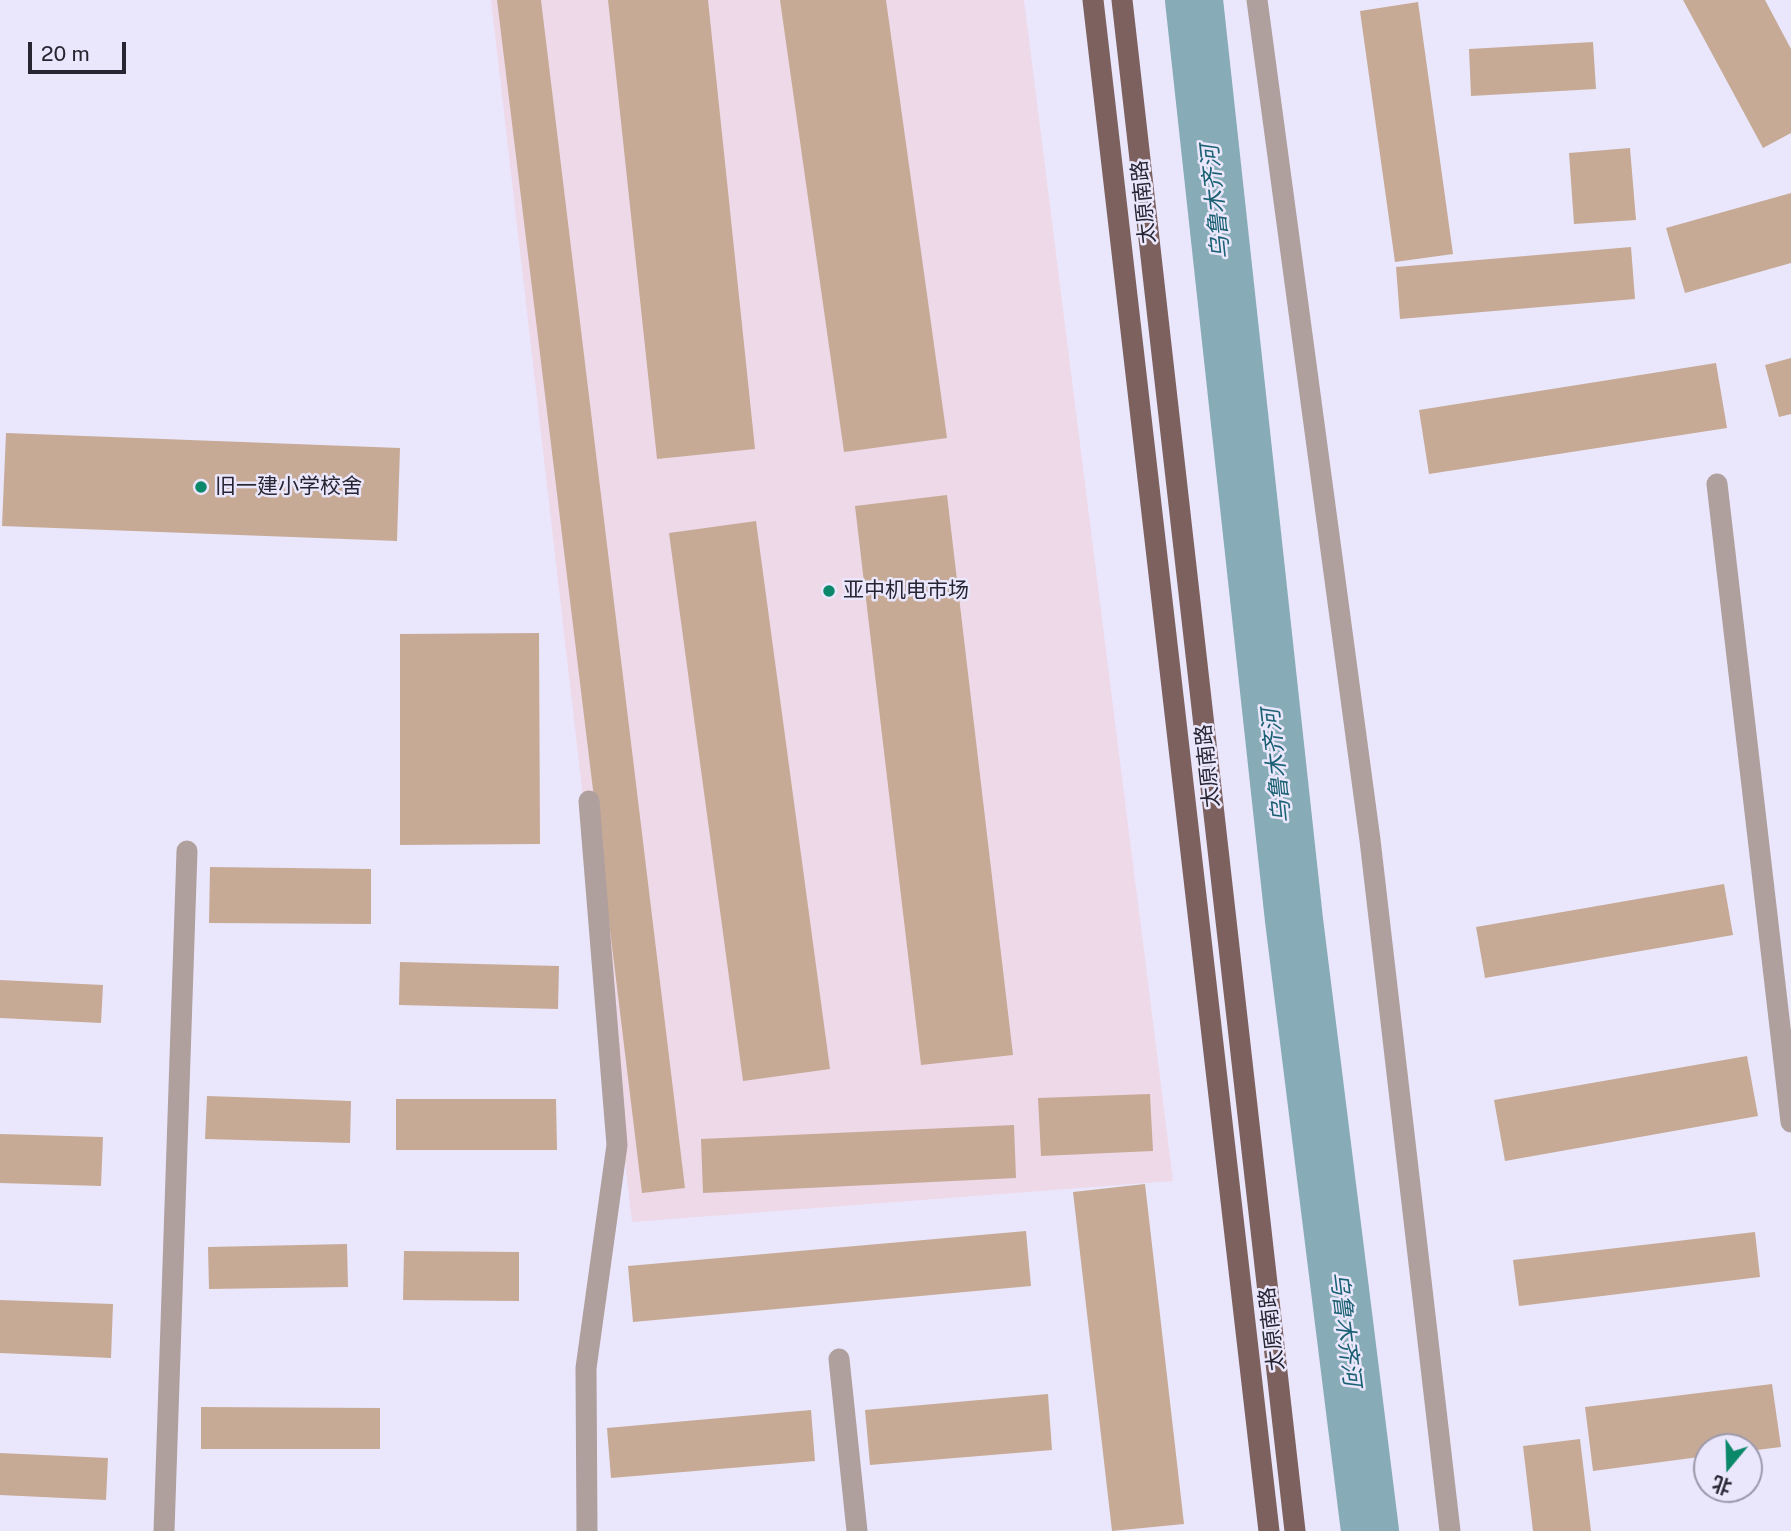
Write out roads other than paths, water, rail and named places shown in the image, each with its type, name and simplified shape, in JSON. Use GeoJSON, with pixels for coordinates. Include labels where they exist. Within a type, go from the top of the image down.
{"type":"FeatureCollection","features":[{"type":"Feature","properties":{"kind":"main road"},"geometry":{"type":"LineString","coordinates":[[1093,0],[1269,1531]]}},
{"type":"Feature","properties":{"kind":"main road","name":"太原南路"},"geometry":{"type":"LineString","coordinates":[[1122,0],[1295,1531]]}},
{"type":"Feature","properties":{"kind":"street"},"geometry":{"type":"LineString","coordinates":[[1257,0],[1370,840],[1450,1531]]}},
{"type":"Feature","properties":{"kind":"street"},"geometry":{"type":"LineString","coordinates":[[1717,484],[1786,1021],[1791,1122]]}},
{"type":"Feature","properties":{"kind":"street"},"geometry":{"type":"LineString","coordinates":[[587,1531],[586,1368],[617,1145],[589,801]]}},
{"type":"Feature","properties":{"kind":"street"},"geometry":{"type":"LineString","coordinates":[[164,1531],[187,851]]}},
{"type":"Feature","properties":{"kind":"street"},"geometry":{"type":"LineString","coordinates":[[839,1359],[857,1531]]}},
{"type":"Feature","properties":{"kind":"waterway","name":"乌鲁木齐河"},"geometry":{"type":"LineString","coordinates":[[1194,0],[1294,920],[1370,1531]]}},
{"type":"Feature","properties":{"kind":"place","name":"旧一建小学校舍"},"geometry":{"type":"Point","coordinates":[201,487]}},
{"type":"Feature","properties":{"kind":"place","name":"亚中机电市场"},"geometry":{"type":"Point","coordinates":[829,591]}}]}
